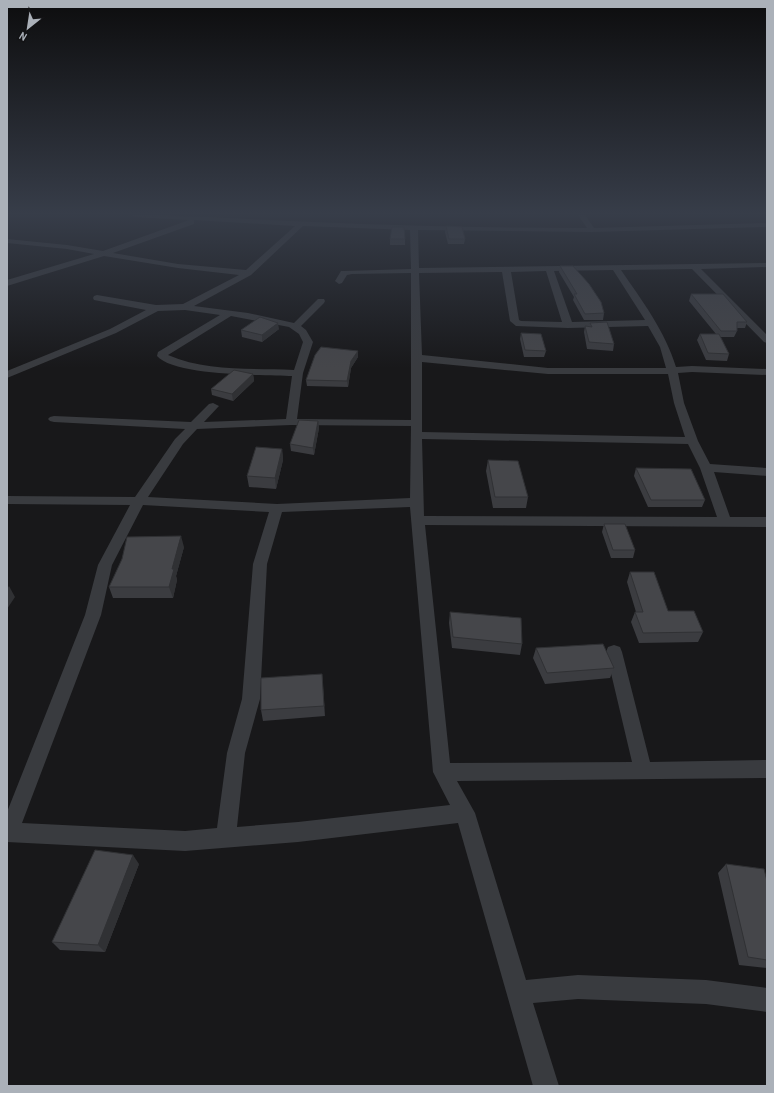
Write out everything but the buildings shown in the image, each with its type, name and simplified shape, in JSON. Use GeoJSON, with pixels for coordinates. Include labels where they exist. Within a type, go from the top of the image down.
{"type":"FeatureCollection","features":[{"type":"Feature","properties":{"kind":"street"},"geometry":{"type":"LineString","coordinates":[[7,283],[63,266]]}},
{"type":"Feature","properties":{"kind":"street"},"geometry":{"type":"LineString","coordinates":[[178,266],[248,273]]}},
{"type":"Feature","properties":{"kind":"street"},"geometry":{"type":"LineString","coordinates":[[185,308],[248,273],[255,266]]}},
{"type":"Feature","properties":{"kind":"street"},"geometry":{"type":"LineString","coordinates":[[415,266],[417,358],[416,502],[442,772],[465,813],[546,1086]]}},
{"type":"Feature","properties":{"kind":"street"},"geometry":{"type":"LineString","coordinates":[[339,281],[344,273],[731,266]]}},
{"type":"Feature","properties":{"kind":"street"},"geometry":{"type":"LineString","coordinates":[[695,267],[767,340]]}},
{"type":"Feature","properties":{"kind":"street"},"geometry":{"type":"LineString","coordinates":[[616,268],[652,323],[665,347],[677,388],[679,404],[692,441],[706,468],[726,521]]}},
{"type":"Feature","properties":{"kind":"street"},"geometry":{"type":"LineString","coordinates":[[549,269],[568,325]]}},
{"type":"Feature","properties":{"kind":"street"},"geometry":{"type":"LineString","coordinates":[[506,270],[516,322],[523,325],[652,323]]}},
{"type":"Feature","properties":{"kind":"street"},"geometry":{"type":"LineString","coordinates":[[97,298],[138,306],[156,308],[185,308],[228,314],[292,325],[303,332],[308,342],[298,373],[291,422]]}},
{"type":"Feature","properties":{"kind":"street"},"geometry":{"type":"LineString","coordinates":[[295,327],[321,301]]}},
{"type":"Feature","properties":{"kind":"street"},"geometry":{"type":"LineString","coordinates":[[7,375],[84,342],[114,331],[135,318],[156,308]]}},
{"type":"Feature","properties":{"kind":"street"},"geometry":{"type":"LineString","coordinates":[[228,314],[162,354],[162,356],[190,367],[298,373]]}},
{"type":"Feature","properties":{"kind":"street"},"geometry":{"type":"LineString","coordinates":[[417,358],[548,371],[671,371],[692,369],[767,372]]}},
{"type":"Feature","properties":{"kind":"street"},"geometry":{"type":"LineString","coordinates":[[213,406],[179,442],[140,501],[105,565],[93,615],[8,832],[185,841],[298,832],[465,813]]}},
{"type":"Feature","properties":{"kind":"street"},"geometry":{"type":"LineString","coordinates":[[54,419],[194,426],[291,422],[692,441]]}},
{"type":"Feature","properties":{"kind":"street"},"geometry":{"type":"LineString","coordinates":[[706,468],[767,472]]}},
{"type":"Feature","properties":{"kind":"street"},"geometry":{"type":"LineString","coordinates":[[7,500],[140,501],[277,508],[416,502]]}},
{"type":"Feature","properties":{"kind":"street"},"geometry":{"type":"LineString","coordinates":[[226,838],[236,753],[251,699],[260,564],[277,508]]}},
{"type":"Feature","properties":{"kind":"street"},"geometry":{"type":"LineString","coordinates":[[418,520],[767,522]]}},
{"type":"Feature","properties":{"kind":"street"},"geometry":{"type":"LineString","coordinates":[[614,652],[643,771]]}},
{"type":"Feature","properties":{"kind":"street"},"geometry":{"type":"LineString","coordinates":[[442,772],[767,769]]}},
{"type":"Feature","properties":{"kind":"street"},"geometry":{"type":"LineString","coordinates":[[518,993],[578,987],[706,992],[767,1000]]}}]}
